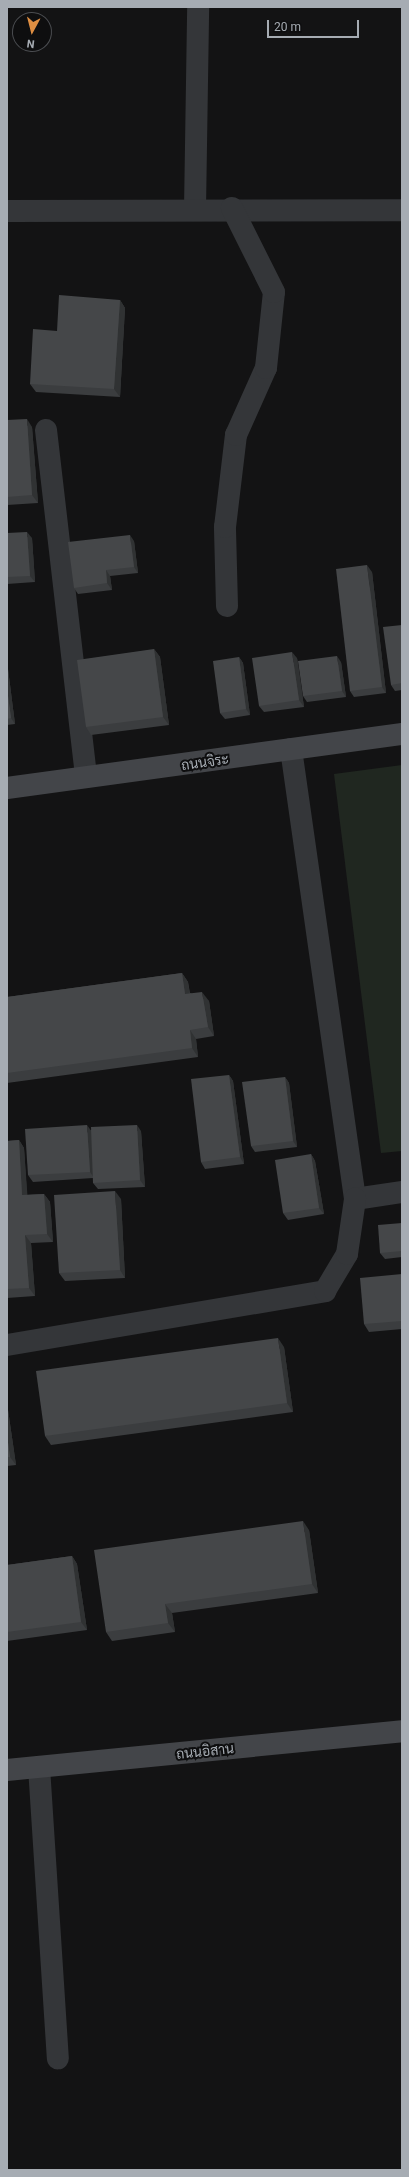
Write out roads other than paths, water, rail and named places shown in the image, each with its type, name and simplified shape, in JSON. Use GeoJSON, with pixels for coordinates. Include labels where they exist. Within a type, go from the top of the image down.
{"type":"FeatureCollection","features":[{"type":"Feature","properties":{"kind":"main road","name":"ถนนจิระ"},"geometry":{"type":"LineString","coordinates":[[7,788],[402,734]]}},
{"type":"Feature","properties":{"kind":"main road","name":"ถนนอิสาน"},"geometry":{"type":"LineString","coordinates":[[7,1770],[402,1732]]}},
{"type":"Feature","properties":{"kind":"street"},"geometry":{"type":"LineString","coordinates":[[195,209],[198,7]]}},
{"type":"Feature","properties":{"kind":"street"},"geometry":{"type":"LineString","coordinates":[[227,606],[226,527],[236,435],[266,368],[274,292],[232,208]]}},
{"type":"Feature","properties":{"kind":"street"},"geometry":{"type":"LineString","coordinates":[[7,211],[232,208],[402,210]]}},
{"type":"Feature","properties":{"kind":"street"},"geometry":{"type":"LineString","coordinates":[[46,430],[86,777]]}},
{"type":"Feature","properties":{"kind":"street"},"geometry":{"type":"LineString","coordinates":[[7,1345],[325,1291],[346,1254],[355,1199],[291,749]]}},
{"type":"Feature","properties":{"kind":"street"},"geometry":{"type":"LineString","coordinates":[[355,1199],[402,1192]]}},
{"type":"Feature","properties":{"kind":"street"},"geometry":{"type":"LineString","coordinates":[[38,1767],[58,2058]]}}]}
